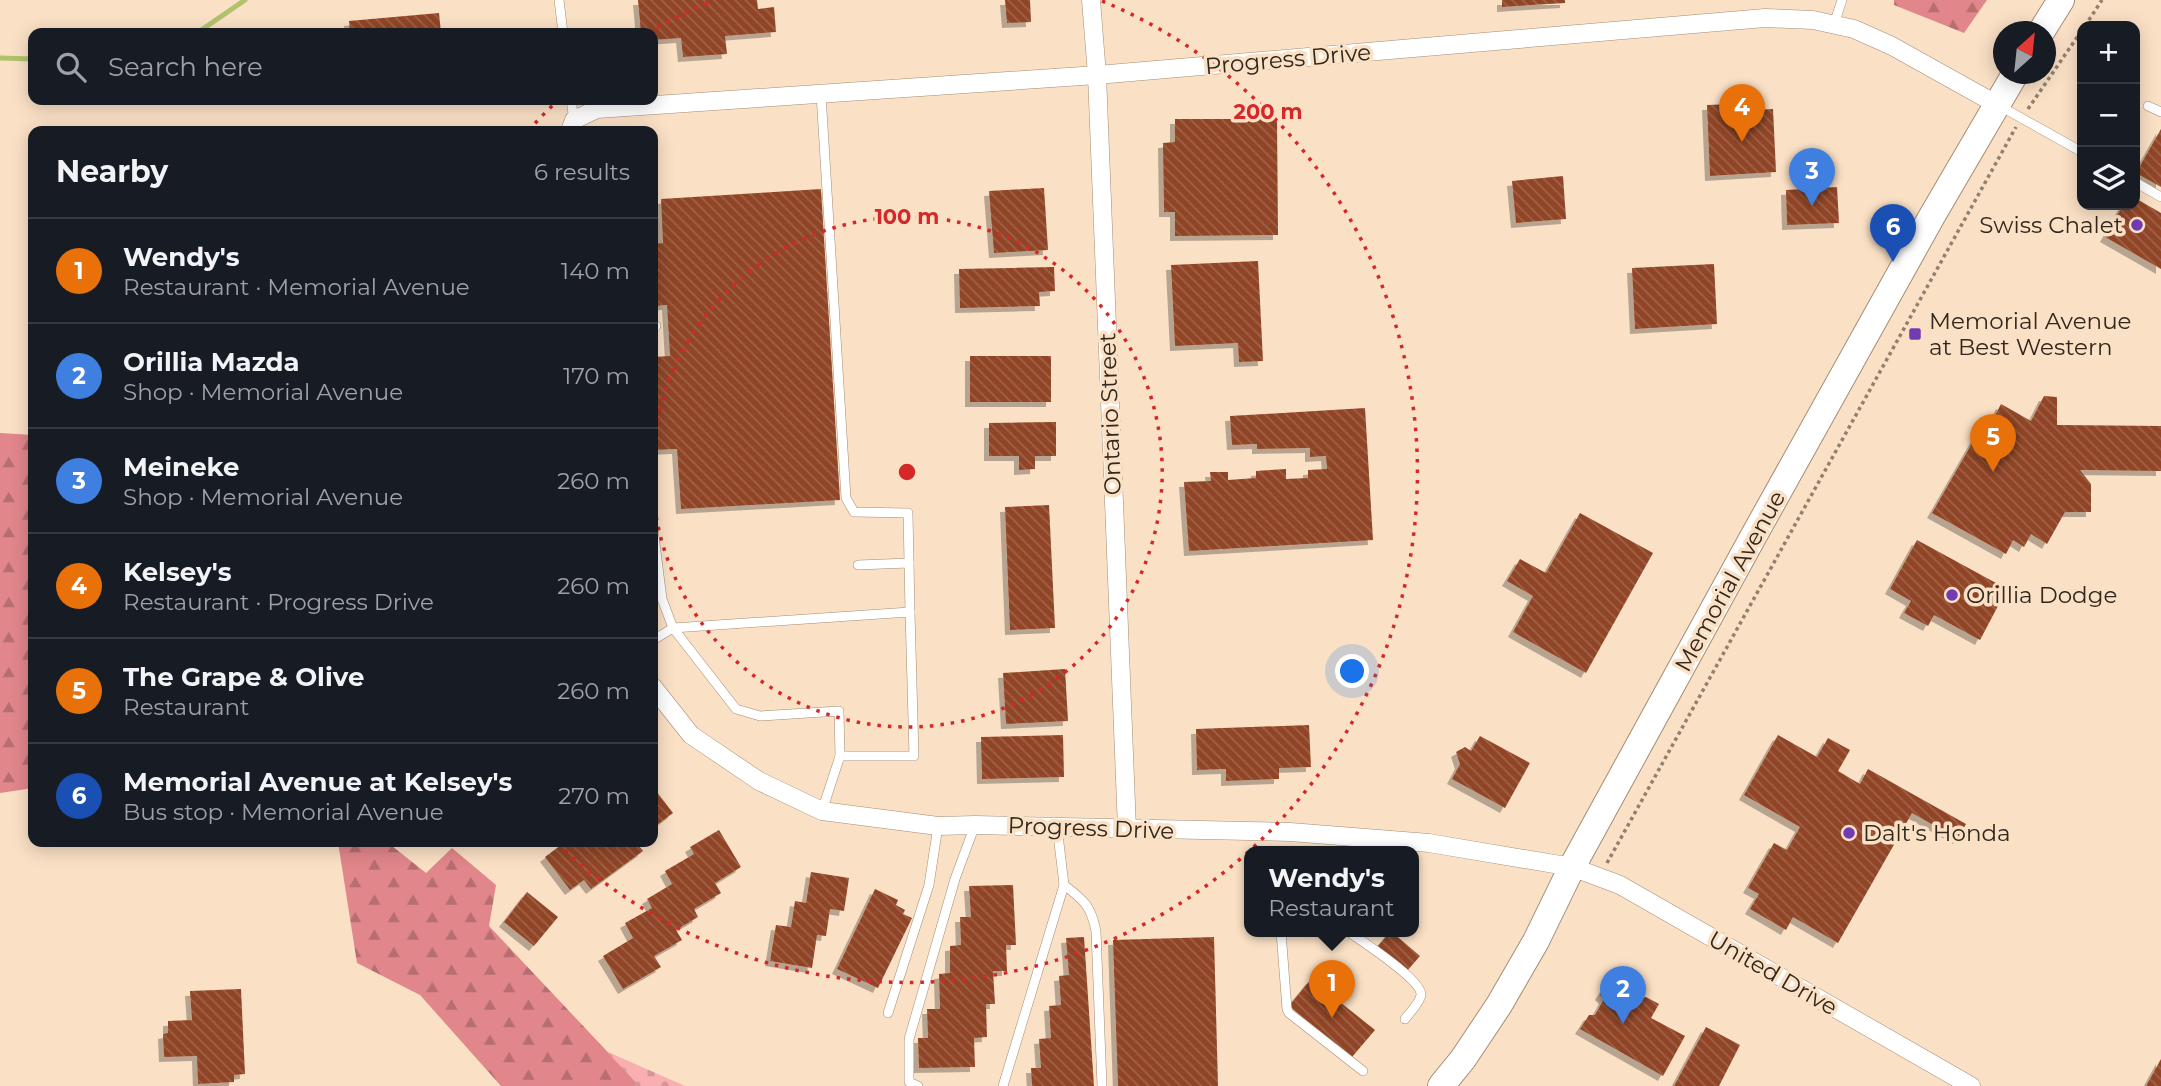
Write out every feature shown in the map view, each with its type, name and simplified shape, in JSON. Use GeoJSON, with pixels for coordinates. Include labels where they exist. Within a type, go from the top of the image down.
{"type":"FeatureCollection","features":[{"type":"Feature","properties":{"kind":"main road"},"geometry":{"type":"LineString","coordinates":[[2048,21],[2061,0]]}},
{"type":"Feature","properties":{"kind":"main road","name":"Memorial Avenue"},"geometry":{"type":"LineString","coordinates":[[1441,1086],[1499,1005],[1549,917],[1572,867],[1753,537],[2009,84]]}},
{"type":"Feature","properties":{"kind":"street","name":"Ontario Street"},"geometry":{"type":"LineString","coordinates":[[1091,0],[1097,75],[1127,829]]}},
{"type":"Feature","properties":{"kind":"street","name":"Progress Drive"},"geometry":{"type":"LineString","coordinates":[[658,105],[1097,75],[1765,18],[1799,18],[1854,29],[1877,38],[1997,103]]}},
{"type":"Feature","properties":{"kind":"street","name":"Progress Drive"},"geometry":{"type":"LineString","coordinates":[[572,125],[597,109],[657,105]]}},
{"type":"Feature","properties":{"kind":"street","name":"Progress Drive"},"geometry":{"type":"LineString","coordinates":[[658,693],[691,735],[759,781],[822,811],[938,826],[1290,832],[1429,843],[1572,867]]}},
{"type":"Feature","properties":{"kind":"street","name":"United Drive"},"geometry":{"type":"LineString","coordinates":[[1572,867],[1620,885],[1971,1086]]}},
{"type":"Feature","properties":{"kind":"lane"},"geometry":{"type":"LineString","coordinates":[[559,0],[562,28]]}},
{"type":"Feature","properties":{"kind":"lane"},"geometry":{"type":"LineString","coordinates":[[1835,24],[1842,0]]}},
{"type":"Feature","properties":{"kind":"lane"},"geometry":{"type":"LineString","coordinates":[[821,94],[846,498],[855,512],[908,513],[914,756],[840,756]]}},
{"type":"Feature","properties":{"kind":"lane"},"geometry":{"type":"LineString","coordinates":[[1997,103],[2077,149]]}},
{"type":"Feature","properties":{"kind":"lane"},"geometry":{"type":"LineString","coordinates":[[571,105],[572,125]]}},
{"type":"Feature","properties":{"kind":"lane"},"geometry":{"type":"LineString","coordinates":[[2148,106],[2161,112]]}},
{"type":"Feature","properties":{"kind":"lane"},"geometry":{"type":"LineString","coordinates":[[2140,185],[2161,197]]}},
{"type":"Feature","properties":{"kind":"lane"},"geometry":{"type":"LineString","coordinates":[[858,565],[909,563]]}},
{"type":"Feature","properties":{"kind":"lane"},"geometry":{"type":"LineString","coordinates":[[658,567],[662,599],[673,628],[736,709],[761,716],[839,711],[840,756],[822,811]]}},
{"type":"Feature","properties":{"kind":"lane"},"geometry":{"type":"LineString","coordinates":[[658,637],[673,628],[910,612]]}},
{"type":"Feature","properties":{"kind":"lane"},"geometry":{"type":"LineString","coordinates":[[918,1086],[909,1082],[909,1039],[955,879],[975,825]]}},
{"type":"Feature","properties":{"kind":"lane"},"geometry":{"type":"LineString","coordinates":[[888,1013],[929,885],[938,826]]}},
{"type":"Feature","properties":{"kind":"lane"},"geometry":{"type":"LineString","coordinates":[[1003,1086],[1065,885],[1057,826]]}},
{"type":"Feature","properties":{"kind":"lane"},"geometry":{"type":"LineString","coordinates":[[1065,885],[1084,900],[1095,923],[1102,1086]]}},
{"type":"Feature","properties":{"kind":"lane"},"geometry":{"type":"LineString","coordinates":[[1281,937],[1289,1013],[1363,1071]]}},
{"type":"Feature","properties":{"kind":"lane"},"geometry":{"type":"LineString","coordinates":[[1356,937],[1409,977],[1418,988],[1420,998],[1405,1019]]}},
{"type":"Feature","properties":{"kind":"path"},"geometry":{"type":"LineString","coordinates":[[2088,21],[2102,0]]}},
{"type":"Feature","properties":{"kind":"path"},"geometry":{"type":"LineString","coordinates":[[1604,868],[2021,117],[2077,37]]}},
{"type":"Feature","properties":{"kind":"green space"},"geometry":{"type":"Polygon","coordinates":[[[1894,0],[1987,0],[1964,33],[1894,5],[1894,0]]]}},
{"type":"Feature","properties":{"kind":"green space"},"geometry":{"type":"Polygon","coordinates":[[[0,433],[28,435],[28,789],[0,793],[0,433]]]}},
{"type":"Feature","properties":{"kind":"green space"},"geometry":{"type":"Polygon","coordinates":[[[339,847],[393,847],[426,873],[452,848],[496,885],[489,926],[635,1081],[635,1086],[501,1086],[420,995],[357,963],[339,847]]]}},
{"type":"Feature","properties":{"kind":"green space"},"geometry":{"type":"Polygon","coordinates":[[[608,1053],[685,1086],[635,1086],[635,1081],[608,1053]]]}},
{"type":"Feature","properties":{"kind":"building"},"geometry":{"type":"Polygon","coordinates":[[[638,0],[757,0],[758,9],[774,7],[776,32],[725,36],[727,54],[683,57],[681,38],[658,40],[658,28],[641,28],[638,0]]]}},
{"type":"Feature","properties":{"kind":"building"},"geometry":{"type":"Polygon","coordinates":[[[1005,0],[1030,0],[1031,22],[1007,23],[1005,0]]]}},
{"type":"Feature","properties":{"kind":"building"},"geometry":{"type":"Polygon","coordinates":[[[1502,0],[1565,0],[1565,3],[1502,7],[1502,0]]]}},
{"type":"Feature","properties":{"kind":"building"},"geometry":{"type":"Polygon","coordinates":[[[439,13],[440,28],[350,28],[349,21],[439,13]]]}},
{"type":"Feature","properties":{"kind":"building"},"geometry":{"type":"Polygon","coordinates":[[[1732,104],[1733,111],[1773,109],[1776,172],[1710,176],[1707,105],[1732,104]]]}},
{"type":"Feature","properties":{"kind":"building"},"geometry":{"type":"Polygon","coordinates":[[[1175,119],[1277,119],[1278,235],[1175,236],[1175,212],[1164,212],[1163,143],[1175,142],[1175,119]]]}},
{"type":"Feature","properties":{"kind":"building"},"geometry":{"type":"Polygon","coordinates":[[[2161,129],[2161,187],[2140,175],[2140,166],[2161,129]]]}},
{"type":"Feature","properties":{"kind":"building"},"geometry":{"type":"Polygon","coordinates":[[[1563,176],[1566,219],[1516,223],[1512,181],[1563,176]]]}},
{"type":"Feature","properties":{"kind":"building"},"geometry":{"type":"Polygon","coordinates":[[[1837,187],[1839,223],[1787,225],[1786,190],[1837,187]]]}},
{"type":"Feature","properties":{"kind":"building"},"geometry":{"type":"Polygon","coordinates":[[[1044,188],[1048,250],[994,253],[989,191],[1044,188]]]}},
{"type":"Feature","properties":{"kind":"building"},"geometry":{"type":"Polygon","coordinates":[[[821,189],[840,500],[681,509],[677,449],[658,450],[658,357],[670,356],[667,305],[658,306],[658,244],[663,243],[661,199],[821,189]]]}},
{"type":"Feature","properties":{"kind":"building","name":"Swiss Chalet"},"geometry":{"type":"Polygon","coordinates":[[[2140,201],[2161,213],[2161,269],[2105,237],[2120,210],[2140,210],[2140,201]]]}},
{"type":"Feature","properties":{"kind":"building"},"geometry":{"type":"Polygon","coordinates":[[[1258,261],[1263,361],[1239,362],[1238,343],[1175,346],[1171,265],[1258,261]]]}},
{"type":"Feature","properties":{"kind":"building"},"geometry":{"type":"Polygon","coordinates":[[[1714,264],[1717,324],[1635,329],[1632,268],[1714,264]]]}},
{"type":"Feature","properties":{"kind":"building"},"geometry":{"type":"Polygon","coordinates":[[[1054,267],[1055,291],[1039,292],[1040,306],[960,308],[959,269],[1054,267]]]}},
{"type":"Feature","properties":{"kind":"building"},"geometry":{"type":"Polygon","coordinates":[[[970,356],[1051,356],[1051,402],[970,402],[970,356]]]}},
{"type":"Feature","properties":{"kind":"building"},"geometry":{"type":"Polygon","coordinates":[[[2044,396],[2057,397],[2057,425],[2161,426],[2161,471],[2080,470],[2091,484],[2091,512],[2065,512],[2047,544],[2031,534],[2024,547],[2013,540],[2006,554],[1932,513],[1982,426],[1988,429],[2001,404],[2031,421],[2044,396]]]}},
{"type":"Feature","properties":{"kind":"building"},"geometry":{"type":"Polygon","coordinates":[[[1365,408],[1373,540],[1189,551],[1184,482],[1211,481],[1210,472],[1228,472],[1228,480],[1256,478],[1256,471],[1286,469],[1286,479],[1308,478],[1308,470],[1327,469],[1326,456],[1310,457],[1310,448],[1257,449],[1257,444],[1232,445],[1230,416],[1365,408]]]}},
{"type":"Feature","properties":{"kind":"building"},"geometry":{"type":"Polygon","coordinates":[[[1056,422],[1056,456],[1035,456],[1035,469],[1019,470],[1019,456],[989,456],[989,423],[1056,422]]]}},
{"type":"Feature","properties":{"kind":"building"},"geometry":{"type":"Polygon","coordinates":[[[1049,505],[1055,628],[1010,630],[1005,507],[1049,505]]]}},
{"type":"Feature","properties":{"kind":"building"},"geometry":{"type":"Polygon","coordinates":[[[1580,513],[1653,553],[1586,673],[1513,632],[1533,596],[1507,581],[1520,559],[1546,573],[1580,513]]]}},
{"type":"Feature","properties":{"kind":"building","name":"Orillia Dodge"},"geometry":{"type":"Polygon","coordinates":[[[1917,540],[2007,589],[1980,640],[1934,615],[1928,626],[1904,613],[1911,601],[1890,589],[1917,540]]]}},
{"type":"Feature","properties":{"kind":"building"},"geometry":{"type":"Polygon","coordinates":[[[1065,669],[1068,721],[1006,724],[1003,673],[1065,669]]]}},
{"type":"Feature","properties":{"kind":"building"},"geometry":{"type":"Polygon","coordinates":[[[1309,725],[1311,767],[1279,768],[1279,779],[1226,781],[1226,769],[1197,770],[1196,729],[1309,725]]]}},
{"type":"Feature","properties":{"kind":"building"},"geometry":{"type":"Polygon","coordinates":[[[1063,735],[1064,777],[982,779],[981,737],[1063,735]]]}},
{"type":"Feature","properties":{"kind":"building","name":"Dalt's Honda"},"geometry":{"type":"Polygon","coordinates":[[[1778,735],[1817,757],[1828,738],[1850,750],[1838,771],[1860,784],[1868,769],[1966,824],[1958,839],[1912,813],[1838,943],[1793,917],[1786,930],[1750,909],[1759,894],[1748,888],[1774,843],[1787,850],[1800,827],[1744,795],[1778,735]]]}},
{"type":"Feature","properties":{"kind":"building"},"geometry":{"type":"Polygon","coordinates":[[[1480,736],[1530,763],[1505,808],[1452,779],[1460,764],[1456,752],[1465,747],[1471,751],[1480,736]]]}},
{"type":"Feature","properties":{"kind":"building"},"geometry":{"type":"Polygon","coordinates":[[[658,794],[673,813],[658,824],[658,794]]]}},
{"type":"Feature","properties":{"kind":"building"},"geometry":{"type":"Polygon","coordinates":[[[719,830],[741,867],[715,883],[721,893],[694,909],[698,917],[676,930],[682,940],[654,956],[661,967],[623,989],[603,956],[633,938],[625,923],[652,908],[647,899],[672,884],[665,871],[694,854],[690,847],[719,830]]]}},
{"type":"Feature","properties":{"kind":"building"},"geometry":{"type":"Polygon","coordinates":[[[558,847],[640,847],[643,851],[591,889],[584,880],[570,890],[545,857],[558,847]]]}},
{"type":"Feature","properties":{"kind":"building"},"geometry":{"type":"Polygon","coordinates":[[[811,872],[849,878],[844,911],[830,909],[826,936],[817,935],[812,968],[770,961],[776,925],[791,927],[795,901],[806,903],[811,872]]]}},
{"type":"Feature","properties":{"kind":"building"},"geometry":{"type":"Polygon","coordinates":[[[1013,885],[1016,945],[1006,945],[1007,971],[993,971],[995,1004],[986,1004],[987,1037],[974,1038],[975,1067],[919,1068],[918,1038],[928,1038],[927,1009],[940,1009],[939,974],[950,973],[950,946],[961,945],[960,917],[971,917],[969,886],[1013,885]]]}},
{"type":"Feature","properties":{"kind":"building"},"geometry":{"type":"Polygon","coordinates":[[[875,889],[898,900],[896,905],[905,910],[903,914],[912,918],[878,988],[837,969],[875,889]]]}},
{"type":"Feature","properties":{"kind":"building"},"geometry":{"type":"Polygon","coordinates":[[[527,892],[558,917],[534,946],[504,922],[527,892]]]}},
{"type":"Feature","properties":{"kind":"building"},"geometry":{"type":"Polygon","coordinates":[[[1084,937],[1094,1086],[1032,1086],[1031,1068],[1041,1068],[1039,1039],[1051,1038],[1049,1006],[1061,1005],[1059,976],[1069,975],[1066,938],[1084,937]]]}},
{"type":"Feature","properties":{"kind":"building"},"geometry":{"type":"Polygon","coordinates":[[[1214,937],[1218,1086],[1118,1086],[1113,940],[1214,937]]]}},
{"type":"Feature","properties":{"kind":"building"},"geometry":{"type":"Polygon","coordinates":[[[1386,937],[1398,937],[1420,956],[1407,971],[1378,946],[1386,937]]]}},
{"type":"Feature","properties":{"kind":"building"},"geometry":{"type":"Polygon","coordinates":[[[1311,979],[1375,1030],[1352,1057],[1289,1006],[1311,979]]]}},
{"type":"Feature","properties":{"kind":"building"},"geometry":{"type":"Polygon","coordinates":[[[1609,981],[1659,1004],[1651,1018],[1685,1036],[1663,1076],[1580,1029],[1589,1015],[1595,1015],[1604,999],[1600,995],[1609,981]]]}},
{"type":"Feature","properties":{"kind":"building"},"geometry":{"type":"Polygon","coordinates":[[[241,989],[245,1074],[234,1075],[234,1082],[198,1084],[197,1056],[164,1057],[163,1034],[168,1033],[168,1021],[192,1020],[190,991],[241,989]]]}},
{"type":"Feature","properties":{"kind":"building"},"geometry":{"type":"Polygon","coordinates":[[[1706,1027],[1740,1045],[1719,1086],[1674,1086],[1706,1027]]]}},
{"type":"Feature","properties":{"kind":"building"},"geometry":{"type":"Polygon","coordinates":[[[2161,1059],[2161,1086],[2146,1086],[2161,1059]]]}},
{"type":"Feature","properties":{"kind":"waterway"},"geometry":{"type":"LineString","coordinates":[[204,28],[245,0]]}},
{"type":"Feature","properties":{"kind":"waterway"},"geometry":{"type":"LineString","coordinates":[[0,58],[28,59]]}},
{"type":"Feature","properties":{"kind":"place","name":"Kelsey's"},"geometry":{"type":"Point","coordinates":[1742,142]}},
{"type":"Feature","properties":{"kind":"place","name":"Meineke"},"geometry":{"type":"Point","coordinates":[1812,206]}},
{"type":"Feature","properties":{"kind":"place","name":"Swiss Chalet"},"geometry":{"type":"Point","coordinates":[2137,225]}},
{"type":"Feature","properties":{"kind":"place","name":"Memorial Avenue at Kelsey's"},"geometry":{"type":"Point","coordinates":[1893,262]}},
{"type":"Feature","properties":{"kind":"place","name":"Memorial Avenue at Best Western"},"geometry":{"type":"Point","coordinates":[1915,334]}},
{"type":"Feature","properties":{"kind":"place","name":"The Grape & Olive"},"geometry":{"type":"Point","coordinates":[1993,472]}},
{"type":"Feature","properties":{"kind":"place","name":"Orillia Dodge"},"geometry":{"type":"Point","coordinates":[1952,595]}},
{"type":"Feature","properties":{"kind":"place","name":"Dalt's Honda"},"geometry":{"type":"Point","coordinates":[1849,833]}},
{"type":"Feature","properties":{"kind":"place","name":"Wendy's"},"geometry":{"type":"Point","coordinates":[1332,1018]}},
{"type":"Feature","properties":{"kind":"place","name":"Orillia Mazda"},"geometry":{"type":"Point","coordinates":[1623,1024]}}]}
